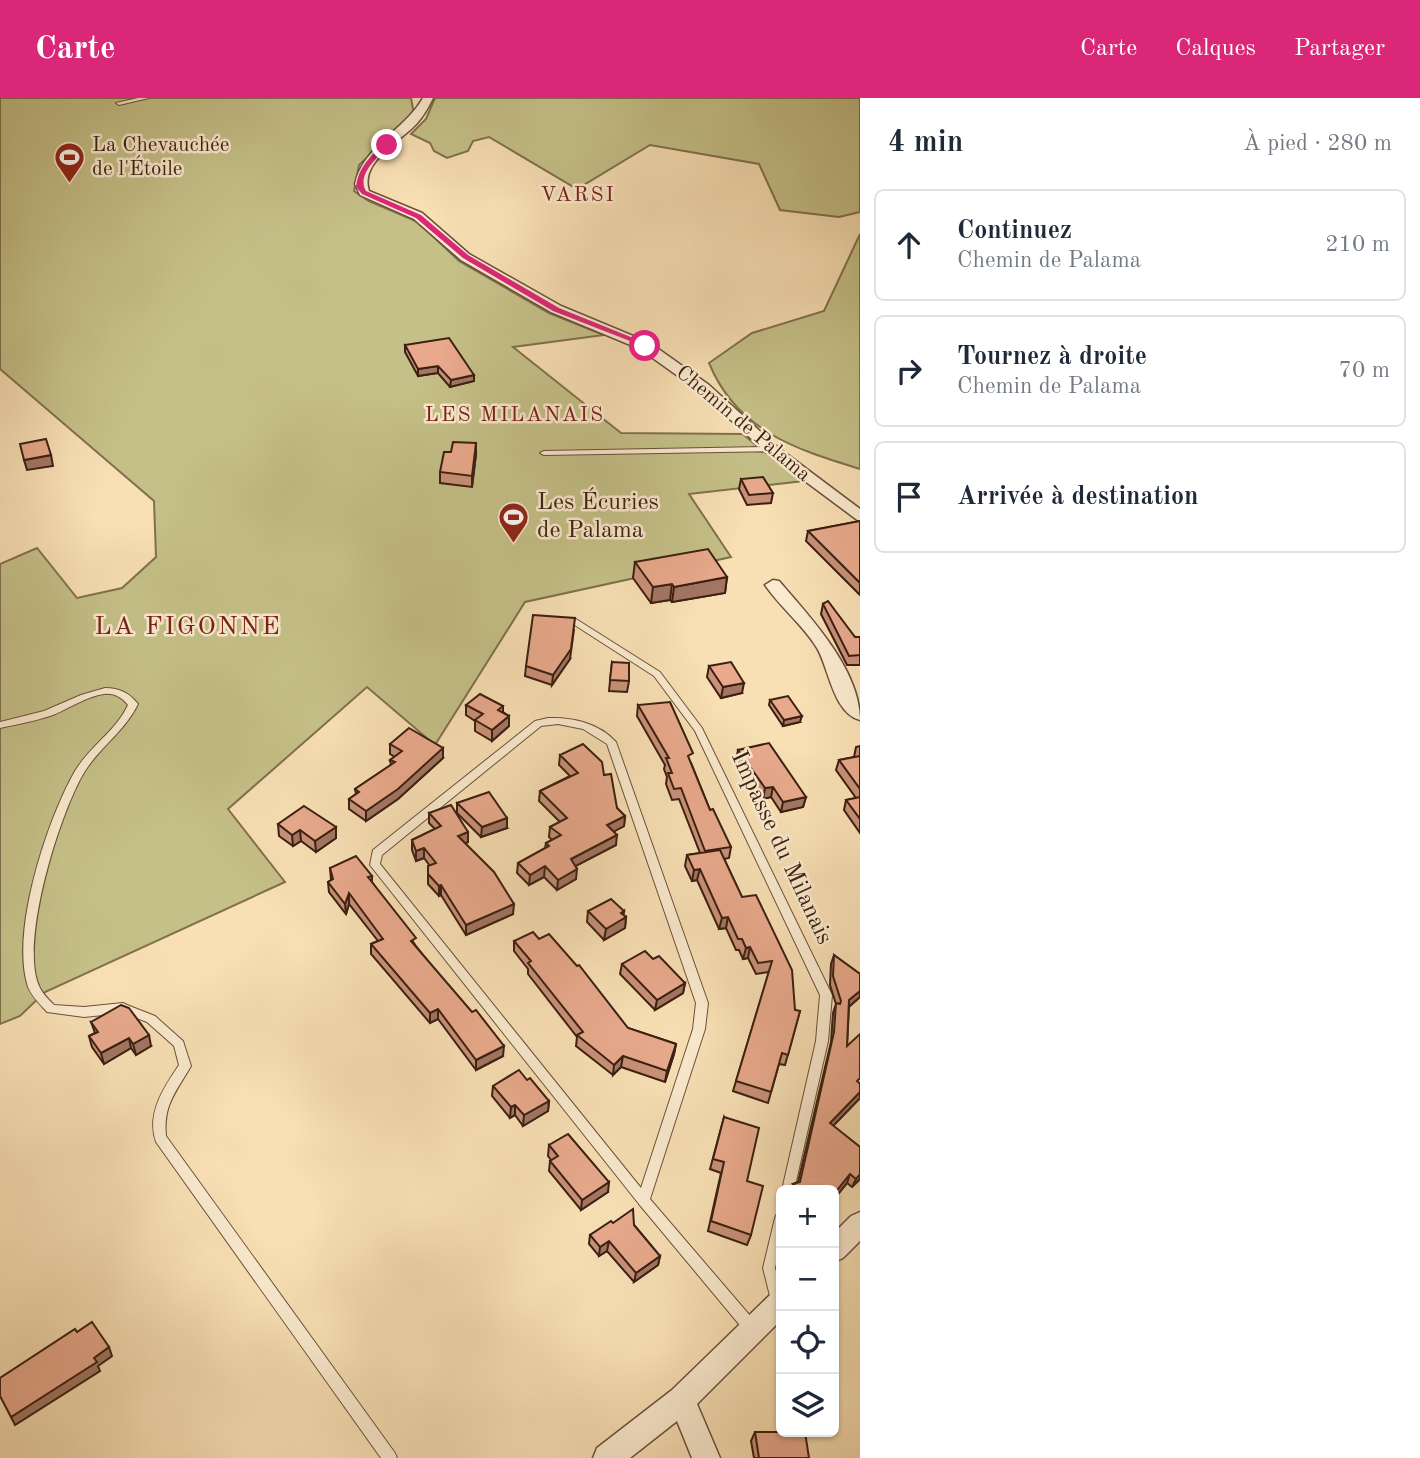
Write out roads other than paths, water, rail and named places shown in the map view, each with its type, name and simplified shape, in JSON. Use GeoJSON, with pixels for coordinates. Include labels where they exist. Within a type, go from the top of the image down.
{"type":"FeatureCollection","features":[{"type":"Feature","properties":{"kind":"street","name":"Chemin de Palama"},"geometry":{"type":"LineString","coordinates":[[428,98],[414,120],[372,158],[361,178],[360,187],[364,193],[418,216],[466,257],[556,309],[645,346],[704,388],[771,449],[860,517]]}},
{"type":"Feature","properties":{"kind":"street"},"geometry":{"type":"LineString","coordinates":[[773,585],[825,646],[845,694],[860,714]]}},
{"type":"Feature","properties":{"kind":"street"},"geometry":{"type":"LineString","coordinates":[[836,1248],[860,1224]]}},
{"type":"Feature","properties":{"kind":"street"},"geometry":{"type":"LineString","coordinates":[[607,1458],[682,1400],[776,1307]]}},
{"type":"Feature","properties":{"kind":"street"},"geometry":{"type":"LineString","coordinates":[[682,1400],[706,1458]]}},
{"type":"Feature","properties":{"kind":"lane"},"geometry":{"type":"LineString","coordinates":[[118,103],[146,98]]}},
{"type":"Feature","properties":{"kind":"lane"},"geometry":{"type":"LineString","coordinates":[[544,453],[771,449]]}},
{"type":"Feature","properties":{"kind":"lane","name":"Impasse du Milanais"},"geometry":{"type":"LineString","coordinates":[[576,622],[657,674],[699,730],[826,995],[822,1041],[789,1185]]}},
{"type":"Feature","properties":{"kind":"lane"},"geometry":{"type":"LineString","coordinates":[[0,724],[56,711],[88,694],[106,690],[127,696],[134,704],[129,716],[103,741],[80,771],[64,800],[36,894],[28,948],[34,988],[51,1009],[83,1012],[123,1008],[151,1018],[179,1044],[185,1066],[165,1094],[157,1119],[160,1138],[390,1458]]}},
{"type":"Feature","properties":{"kind":"lane"},"geometry":{"type":"LineString","coordinates":[[643,1200],[699,1029],[702,1003],[611,741],[597,730],[558,719],[538,723],[377,853],[375,866],[643,1200],[753,1330]]}},
{"type":"Feature","properties":{"kind":"lane"},"geometry":{"type":"LineString","coordinates":[[776,1239],[769,1268],[776,1290]]}},
{"type":"Feature","properties":{"kind":"place","name":"La Chevauchée de l'Étoile"},"geometry":{"type":"Point","coordinates":[69,184]}},
{"type":"Feature","properties":{"kind":"place","name":"Les Écuries de Palama"},"geometry":{"type":"Point","coordinates":[514,544]}},
{"type":"Feature","properties":{"kind":"district","name":"VARSI"},"geometry":{"type":"Point","coordinates":[578,195]}},
{"type":"Feature","properties":{"kind":"district","name":"LES MILANAIS"},"geometry":{"type":"Point","coordinates":[515,415]}},
{"type":"Feature","properties":{"kind":"district","name":"LA FIGONNE"},"geometry":{"type":"Point","coordinates":[188,627]}}]}
